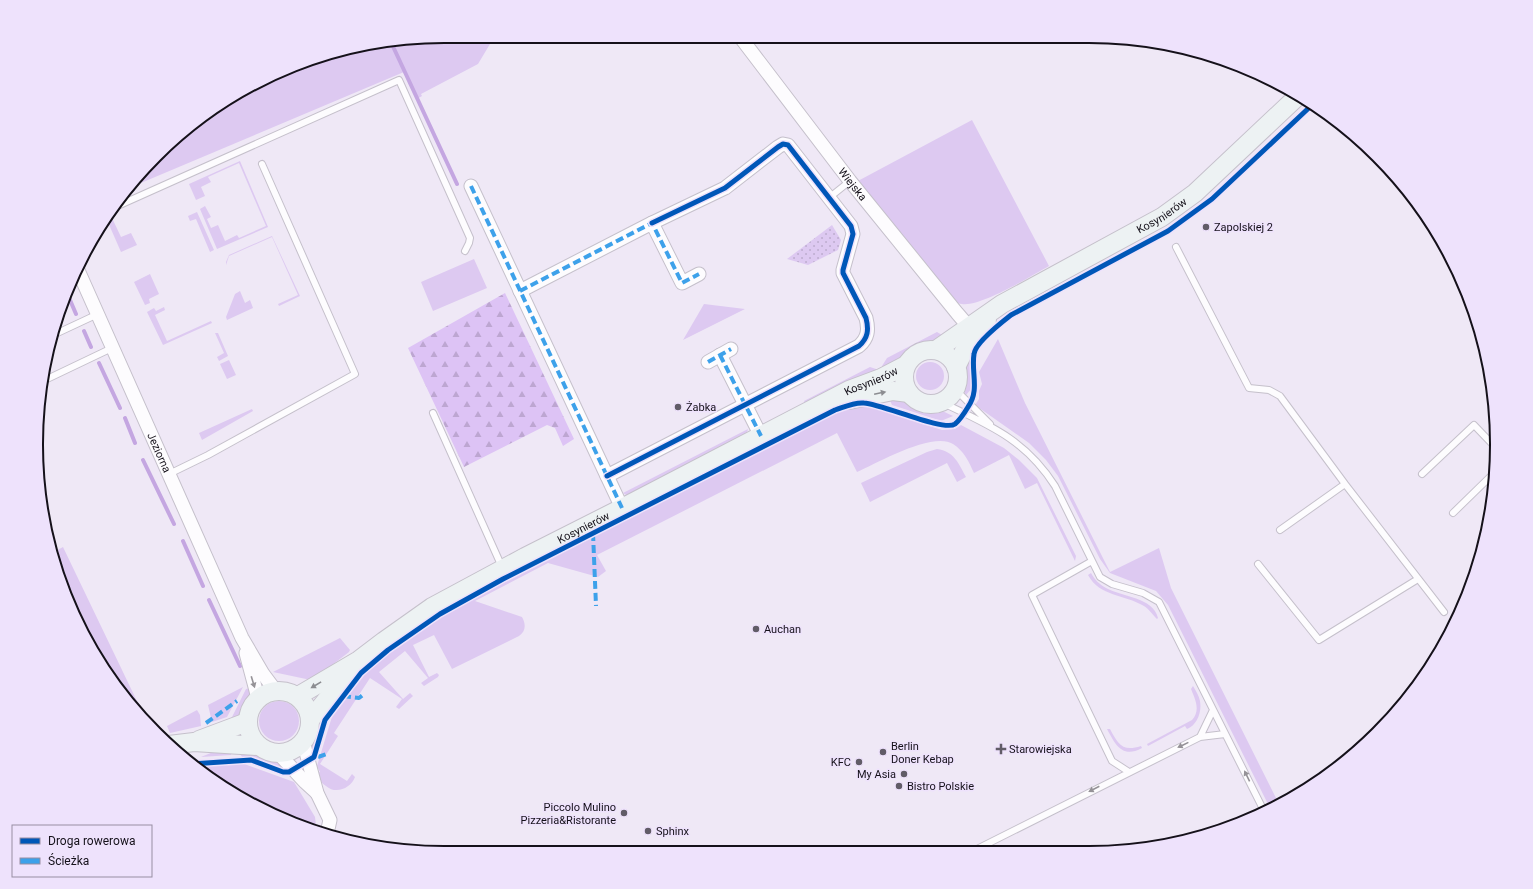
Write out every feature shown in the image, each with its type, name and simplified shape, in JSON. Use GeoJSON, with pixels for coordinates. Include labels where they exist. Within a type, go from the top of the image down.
{"type":"FeatureCollection","features":[{"type":"Feature","properties":{"kind":"main road","name":"Kosynierów"},"geometry":{"type":"LineString","coordinates":[[936,350],[1002,304],[1162,217],[1195,193],[1294,100]]}},
{"type":"Feature","properties":{"kind":"main road","name":"Kosynierów"},"geometry":{"type":"LineString","coordinates":[[956,367],[966,348],[986,321],[1002,304]]}},
{"type":"Feature","properties":{"kind":"main road"},"geometry":{"type":"LineString","coordinates":[[936,350],[952,359],[956,367],[957,382],[955,389],[946,399],[941,402],[932,404],[923,403],[915,399],[909,393],[904,379],[906,365],[911,358],[919,352],[936,350]]}},
{"type":"Feature","properties":{"kind":"main road","name":"Kosynierów"},"geometry":{"type":"LineString","coordinates":[[298,696],[359,660],[432,607],[849,390],[881,378],[906,365]]}},
{"type":"Feature","properties":{"kind":"main road","name":"Kosynierów"},"geometry":{"type":"LineString","coordinates":[[815,408],[882,392],[893,391],[909,393]]}},
{"type":"Feature","properties":{"kind":"main road","name":"Kosynierów"},"geometry":{"type":"LineString","coordinates":[[310,720],[359,660]]}},
{"type":"Feature","properties":{"kind":"main road"},"geometry":{"type":"LineString","coordinates":[[178,744],[194,742],[258,746],[268,751],[278,753],[287,752],[296,748],[303,741],[308,731],[310,720],[308,711],[298,696],[287,691],[275,690],[258,698],[252,705],[247,722],[250,735],[258,746]]}},
{"type":"Feature","properties":{"kind":"main road"},"geometry":{"type":"LineString","coordinates":[[194,742],[247,722]]}},
{"type":"Feature","properties":{"kind":"street","name":"Wiejska"},"geometry":{"type":"LineString","coordinates":[[745,43],[850,181],[952,308],[969,326]]}},
{"type":"Feature","properties":{"kind":"street"},"geometry":{"type":"LineString","coordinates":[[520,291],[652,223],[725,188],[783,144],[788,145],[792,149],[849,221],[852,230],[843,273],[866,318],[868,326],[867,335],[864,341],[859,346],[607,476]]}},
{"type":"Feature","properties":{"kind":"street"},"geometry":{"type":"LineString","coordinates":[[471,186],[622,508]]}},
{"type":"Feature","properties":{"kind":"street"},"geometry":{"type":"LineString","coordinates":[[652,223],[682,283],[700,274]]}},
{"type":"Feature","properties":{"kind":"street","name":"Jeziorna"},"geometry":{"type":"LineString","coordinates":[[80,276],[242,638],[263,674],[275,690]]}},
{"type":"Feature","properties":{"kind":"street"},"geometry":{"type":"LineString","coordinates":[[708,362],[726,352],[745,405],[761,436]]}},
{"type":"Feature","properties":{"kind":"street","name":"Jeziorna"},"geometry":{"type":"LineString","coordinates":[[242,638],[258,698]]}},
{"type":"Feature","properties":{"kind":"street"},"geometry":{"type":"LineString","coordinates":[[303,741],[317,793],[330,820],[328,829]]}},
{"type":"Feature","properties":{"kind":"street"},"geometry":{"type":"LineString","coordinates":[[278,753],[317,793]]}},
{"type":"Feature","properties":{"kind":"lane"},"geometry":{"type":"LineString","coordinates":[[124,203],[399,80],[470,238],[465,251]]}},
{"type":"Feature","properties":{"kind":"lane"},"geometry":{"type":"LineString","coordinates":[[169,474],[208,455],[355,374],[262,164]]}},
{"type":"Feature","properties":{"kind":"lane"},"geometry":{"type":"LineString","coordinates":[[830,197],[850,181]]}},
{"type":"Feature","properties":{"kind":"lane"},"geometry":{"type":"LineString","coordinates":[[1176,248],[1249,388],[1269,390],[1280,396],[1345,484],[1444,612]]}},
{"type":"Feature","properties":{"kind":"lane"},"geometry":{"type":"LineString","coordinates":[[59,332],[98,314]]}},
{"type":"Feature","properties":{"kind":"lane"},"geometry":{"type":"LineString","coordinates":[[49,378],[112,348]]}},
{"type":"Feature","properties":{"kind":"lane"},"geometry":{"type":"LineString","coordinates":[[955,389],[994,428]]}},
{"type":"Feature","properties":{"kind":"lane"},"geometry":{"type":"LineString","coordinates":[[941,402],[994,428],[1028,451],[1046,472],[1055,486],[1100,576],[1112,584],[1143,593],[1160,602],[1262,807]]}},
{"type":"Feature","properties":{"kind":"lane"},"geometry":{"type":"LineString","coordinates":[[433,414],[503,569]]}},
{"type":"Feature","properties":{"kind":"lane"},"geometry":{"type":"LineString","coordinates":[[1422,474],[1474,425],[1490,442]]}},
{"type":"Feature","properties":{"kind":"lane"},"geometry":{"type":"LineString","coordinates":[[1453,514],[1488,479]]}},
{"type":"Feature","properties":{"kind":"lane"},"geometry":{"type":"LineString","coordinates":[[1280,530],[1345,484]]}},
{"type":"Feature","properties":{"kind":"lane"},"geometry":{"type":"LineString","coordinates":[[1092,561],[1032,595],[1112,760],[1129,772]]}},
{"type":"Feature","properties":{"kind":"lane"},"geometry":{"type":"LineString","coordinates":[[1258,564],[1319,640],[1418,578]]}},
{"type":"Feature","properties":{"kind":"lane"},"geometry":{"type":"LineString","coordinates":[[1200,737],[1213,710]]}},
{"type":"Feature","properties":{"kind":"lane"},"geometry":{"type":"LineString","coordinates":[[983,846],[1200,737],[1226,734]]}},
{"type":"Feature","properties":{"kind":"shaded area"},"geometry":{"type":"Polygon","coordinates":[[[444,43],[491,43],[478,64],[421,94],[422,96],[417,99],[404,72],[140,183],[180,143],[221,111],[267,84],[315,64],[392,46],[444,43]]]}},
{"type":"Feature","properties":{"kind":"shaded area"},"geometry":{"type":"Polygon","coordinates":[[[972,120],[1049,266],[993,296],[970,304],[960,304],[947,295],[856,182],[972,120]]]}},
{"type":"Feature","properties":{"kind":"shaded area"},"geometry":{"type":"Polygon","coordinates":[[[240,161],[268,227],[217,249],[200,209],[205,206],[211,217],[207,219],[211,228],[218,225],[225,241],[237,235],[239,238],[266,226],[239,163],[208,177],[211,182],[201,187],[205,196],[196,200],[189,184],[240,161]]]}},
{"type":"Feature","properties":{"kind":"shaded area"},"geometry":{"type":"Polygon","coordinates":[[[197,212],[214,250],[210,252],[196,219],[190,221],[188,216],[197,212]]]}},
{"type":"Feature","properties":{"kind":"shaded area"},"geometry":{"type":"Polygon","coordinates":[[[112,219],[121,237],[131,233],[137,245],[121,252],[109,224],[112,219]]]}},
{"type":"Feature","properties":{"kind":"shaded area"},"geometry":{"type":"Polygon","coordinates":[[[832,225],[841,240],[838,250],[808,265],[787,259],[832,225]]]}},
{"type":"Feature","properties":{"kind":"shaded area"},"geometry":{"type":"Polygon","coordinates":[[[272,236],[300,296],[279,306],[278,304],[298,295],[272,237],[229,256],[226,265],[229,255],[272,236]]]}},
{"type":"Feature","properties":{"kind":"shaded area"},"geometry":{"type":"Polygon","coordinates":[[[474,259],[487,288],[433,311],[421,282],[474,259]]]}},
{"type":"Feature","properties":{"kind":"shaded area"},"geometry":{"type":"Polygon","coordinates":[[[150,274],[159,294],[149,299],[150,303],[145,305],[134,282],[150,274]]]}},
{"type":"Feature","properties":{"kind":"shaded area"},"geometry":{"type":"Polygon","coordinates":[[[240,291],[245,303],[250,300],[253,308],[227,320],[226,317],[235,294],[240,291]]]}},
{"type":"Feature","properties":{"kind":"shaded area"},"geometry":{"type":"Polygon","coordinates":[[[704,304],[745,309],[683,340],[704,304]]]}},
{"type":"Feature","properties":{"kind":"shaded area"},"geometry":{"type":"Polygon","coordinates":[[[164,307],[165,310],[155,315],[167,341],[211,321],[212,323],[163,345],[147,312],[154,308],[156,311],[164,307]]]}},
{"type":"Feature","properties":{"kind":"shaded area"},"geometry":{"type":"Polygon","coordinates":[[[937,332],[947,338],[934,344],[918,346],[912,349],[903,360],[883,371],[882,366],[887,358],[937,332]]]}},
{"type":"Feature","properties":{"kind":"shaded area"},"geometry":{"type":"Polygon","coordinates":[[[215,333],[218,333],[228,356],[219,361],[217,357],[224,353],[215,333]]]}},
{"type":"Feature","properties":{"kind":"shaded area"},"geometry":{"type":"Polygon","coordinates":[[[998,339],[1025,403],[1110,572],[1159,548],[1171,588],[1277,799],[1268,804],[1168,605],[1156,591],[1110,573],[1100,559],[1058,476],[1046,460],[1029,443],[975,405],[979,399],[979,391],[982,384],[979,372],[998,339]]]}},
{"type":"Feature","properties":{"kind":"shaded area"},"geometry":{"type":"Polygon","coordinates":[[[967,353],[972,357],[970,372],[973,387],[966,395],[963,390],[961,380],[967,353]]]}},
{"type":"Feature","properties":{"kind":"shaded area"},"geometry":{"type":"Polygon","coordinates":[[[229,360],[236,375],[227,379],[220,364],[229,360]]]}},
{"type":"Feature","properties":{"kind":"shaded area"},"geometry":{"type":"Polygon","coordinates":[[[930,362],[936,363],[940,366],[943,370],[943,382],[940,386],[936,389],[930,390],[924,389],[920,386],[917,382],[916,376],[917,370],[920,366],[924,363],[930,362]]]}},
{"type":"Feature","properties":{"kind":"shaded area"},"geometry":{"type":"Polygon","coordinates":[[[870,367],[876,369],[876,374],[806,406],[804,401],[870,367]]]}},
{"type":"Feature","properties":{"kind":"shaded area"},"geometry":{"type":"Polygon","coordinates":[[[888,396],[905,399],[922,408],[936,408],[953,416],[941,421],[892,405],[888,396]]]}},
{"type":"Feature","properties":{"kind":"shaded area"},"geometry":{"type":"Polygon","coordinates":[[[864,406],[942,430],[955,429],[961,425],[1004,448],[1019,460],[1037,478],[1076,556],[1075,561],[1037,483],[1025,489],[1009,455],[974,473],[966,457],[953,444],[944,441],[932,442],[905,450],[857,472],[837,433],[597,555],[606,571],[598,577],[548,563],[475,601],[522,617],[525,625],[523,632],[519,636],[452,669],[434,635],[413,645],[429,677],[437,673],[439,675],[438,677],[424,686],[421,683],[428,678],[405,651],[379,672],[403,699],[410,693],[413,696],[399,709],[396,707],[402,699],[370,678],[334,733],[338,736],[320,764],[347,781],[352,774],[355,777],[347,787],[339,790],[330,789],[321,782],[317,773],[320,772],[317,766],[334,710],[360,677],[386,655],[435,619],[584,540],[838,411],[851,407],[864,406]]]}},
{"type":"Feature","properties":{"kind":"shaded area"},"geometry":{"type":"Polygon","coordinates":[[[252,409],[253,411],[202,440],[199,433],[252,409]]]}},
{"type":"Feature","properties":{"kind":"shaded area"},"geometry":{"type":"Polygon","coordinates":[[[748,429],[746,436],[628,496],[623,493],[748,429]]]}},
{"type":"Feature","properties":{"kind":"shaded area"},"geometry":{"type":"Polygon","coordinates":[[[937,449],[948,452],[952,455],[966,477],[957,482],[947,463],[870,502],[861,483],[927,452],[937,449]]]}},
{"type":"Feature","properties":{"kind":"shaded area"},"geometry":{"type":"Polygon","coordinates":[[[63,547],[138,703],[111,668],[84,622],[64,574],[58,550],[63,547]]]}},
{"type":"Feature","properties":{"kind":"shaded area"},"geometry":{"type":"Polygon","coordinates":[[[1091,573],[1097,582],[1106,588],[1136,598],[1150,606],[1155,611],[1158,618],[1157,619],[1144,606],[1099,587],[1088,575],[1091,573]]]}},
{"type":"Feature","properties":{"kind":"shaded area"},"geometry":{"type":"Polygon","coordinates":[[[340,638],[350,650],[349,652],[314,679],[306,679],[273,672],[340,638]]]}},
{"type":"Feature","properties":{"kind":"shaded area"},"geometry":{"type":"Polygon","coordinates":[[[1193,686],[1200,701],[1198,718],[1194,724],[1187,729],[1185,726],[1148,746],[1147,744],[1192,720],[1195,716],[1197,708],[1191,689],[1193,686]]]}},
{"type":"Feature","properties":{"kind":"shaded area"},"geometry":{"type":"Polygon","coordinates":[[[243,687],[227,717],[212,722],[208,705],[243,687]]]}},
{"type":"Feature","properties":{"kind":"shaded area"},"geometry":{"type":"Polygon","coordinates":[[[250,688],[250,698],[245,709],[239,717],[230,721],[246,689],[250,688]]]}},
{"type":"Feature","properties":{"kind":"shaded area"},"geometry":{"type":"Polygon","coordinates":[[[279,701],[287,703],[293,707],[297,713],[299,721],[297,729],[293,735],[287,739],[279,741],[271,739],[265,735],[261,729],[259,721],[261,713],[265,707],[271,703],[279,701]]]}},
{"type":"Feature","properties":{"kind":"shaded area"},"geometry":{"type":"Polygon","coordinates":[[[197,710],[200,715],[201,726],[170,733],[167,726],[197,710]]]}},
{"type":"Feature","properties":{"kind":"shaded area"},"geometry":{"type":"Polygon","coordinates":[[[326,710],[312,758],[310,746],[316,732],[316,724],[326,710]]]}},
{"type":"Feature","properties":{"kind":"shaded area"},"geometry":{"type":"Polygon","coordinates":[[[1107,729],[1110,729],[1118,743],[1121,745],[1129,748],[1141,746],[1142,748],[1129,752],[1124,751],[1116,745],[1107,729]]]}},
{"type":"Feature","properties":{"kind":"shaded area"},"geometry":{"type":"Polygon","coordinates":[[[230,749],[231,755],[201,757],[218,750],[230,749]]]}},
{"type":"Feature","properties":{"kind":"shaded area"},"geometry":{"type":"Polygon","coordinates":[[[238,749],[273,757],[290,768],[285,771],[251,758],[243,758],[238,749]]]}},
{"type":"Feature","properties":{"kind":"shaded area"},"geometry":{"type":"Polygon","coordinates":[[[239,762],[294,782],[315,817],[316,825],[267,805],[221,778],[202,764],[239,762]]]}},
{"type":"Feature","properties":{"kind":"green space"},"geometry":{"type":"Polygon","coordinates":[[[505,293],[574,439],[563,446],[555,428],[547,425],[464,467],[408,348],[505,293]]]}},
{"type":"Feature","properties":{"kind":"waterway"},"geometry":{"type":"LineString","coordinates":[[393,46],[457,184]]}},
{"type":"Feature","properties":{"kind":"waterway"},"geometry":{"type":"LineString","coordinates":[[70,300],[76,314]]}},
{"type":"Feature","properties":{"kind":"waterway"},"geometry":{"type":"LineString","coordinates":[[84,331],[91,347]]}},
{"type":"Feature","properties":{"kind":"waterway"},"geometry":{"type":"LineString","coordinates":[[99,363],[120,408]]}},
{"type":"Feature","properties":{"kind":"waterway"},"geometry":{"type":"LineString","coordinates":[[125,418],[135,443]]}},
{"type":"Feature","properties":{"kind":"waterway"},"geometry":{"type":"LineString","coordinates":[[143,460],[174,524]]}},
{"type":"Feature","properties":{"kind":"waterway"},"geometry":{"type":"LineString","coordinates":[[183,541],[203,586]]}},
{"type":"Feature","properties":{"kind":"waterway"},"geometry":{"type":"LineString","coordinates":[[209,600],[240,666]]}},
{"type":"Feature","properties":{"kind":"marked path"},"geometry":{"type":"LineString","coordinates":[[471,186],[622,508]]}},
{"type":"Feature","properties":{"kind":"marked path"},"geometry":{"type":"LineString","coordinates":[[520,291],[652,223],[682,283],[699,274]]}},
{"type":"Feature","properties":{"kind":"marked path"},"geometry":{"type":"LineString","coordinates":[[708,362],[731,349]]}},
{"type":"Feature","properties":{"kind":"marked path"},"geometry":{"type":"LineString","coordinates":[[720,355],[761,436]]}},
{"type":"Feature","properties":{"kind":"marked path"},"geometry":{"type":"LineString","coordinates":[[593,533],[596,606]]}},
{"type":"Feature","properties":{"kind":"marked path"},"geometry":{"type":"LineString","coordinates":[[343,696],[359,698],[364,694]]}},
{"type":"Feature","properties":{"kind":"marked path"},"geometry":{"type":"LineString","coordinates":[[206,723],[237,701]]}},
{"type":"Feature","properties":{"kind":"marked path"},"geometry":{"type":"LineString","coordinates":[[318,757],[329,753]]}},
{"type":"Feature","properties":{"kind":"cycle path"},"geometry":{"type":"LineString","coordinates":[[201,763],[251,760],[283,772],[289,772],[314,757],[325,720],[361,673],[388,650],[440,614],[503,579],[835,410],[853,404],[864,403],[926,421],[939,424],[955,424],[967,409],[974,394],[973,361],[976,349],[979,344],[996,328],[1011,315],[1168,231],[1212,199],[1308,109]]}},
{"type":"Feature","properties":{"kind":"cycle path"},"geometry":{"type":"LineString","coordinates":[[607,476],[859,346],[867,334],[866,318],[843,273],[853,234],[851,226],[788,145],[783,144],[778,147],[725,188],[652,223]]}},
{"type":"Feature","properties":{"kind":"place","name":"Zapolskiej 2"},"geometry":{"type":"Point","coordinates":[1206,227]}},
{"type":"Feature","properties":{"kind":"place","name":"Żabka"},"geometry":{"type":"Point","coordinates":[678,407]}},
{"type":"Feature","properties":{"kind":"place","name":"Auchan"},"geometry":{"type":"Point","coordinates":[756,629]}},
{"type":"Feature","properties":{"kind":"place","name":"Starowiejska"},"geometry":{"type":"Point","coordinates":[1001,749]}},
{"type":"Feature","properties":{"kind":"place","name":"Berlin Doner Kebap"},"geometry":{"type":"Point","coordinates":[883,752]}},
{"type":"Feature","properties":{"kind":"place","name":"KFC"},"geometry":{"type":"Point","coordinates":[859,762]}},
{"type":"Feature","properties":{"kind":"place","name":"My Asia"},"geometry":{"type":"Point","coordinates":[904,774]}},
{"type":"Feature","properties":{"kind":"place","name":"Bistro Polskie"},"geometry":{"type":"Point","coordinates":[899,786]}},
{"type":"Feature","properties":{"kind":"place","name":"Piccolo Mulino Pizzeria&Ristorante"},"geometry":{"type":"Point","coordinates":[624,813]}},
{"type":"Feature","properties":{"kind":"place","name":"Sphinx"},"geometry":{"type":"Point","coordinates":[648,831]}}]}
